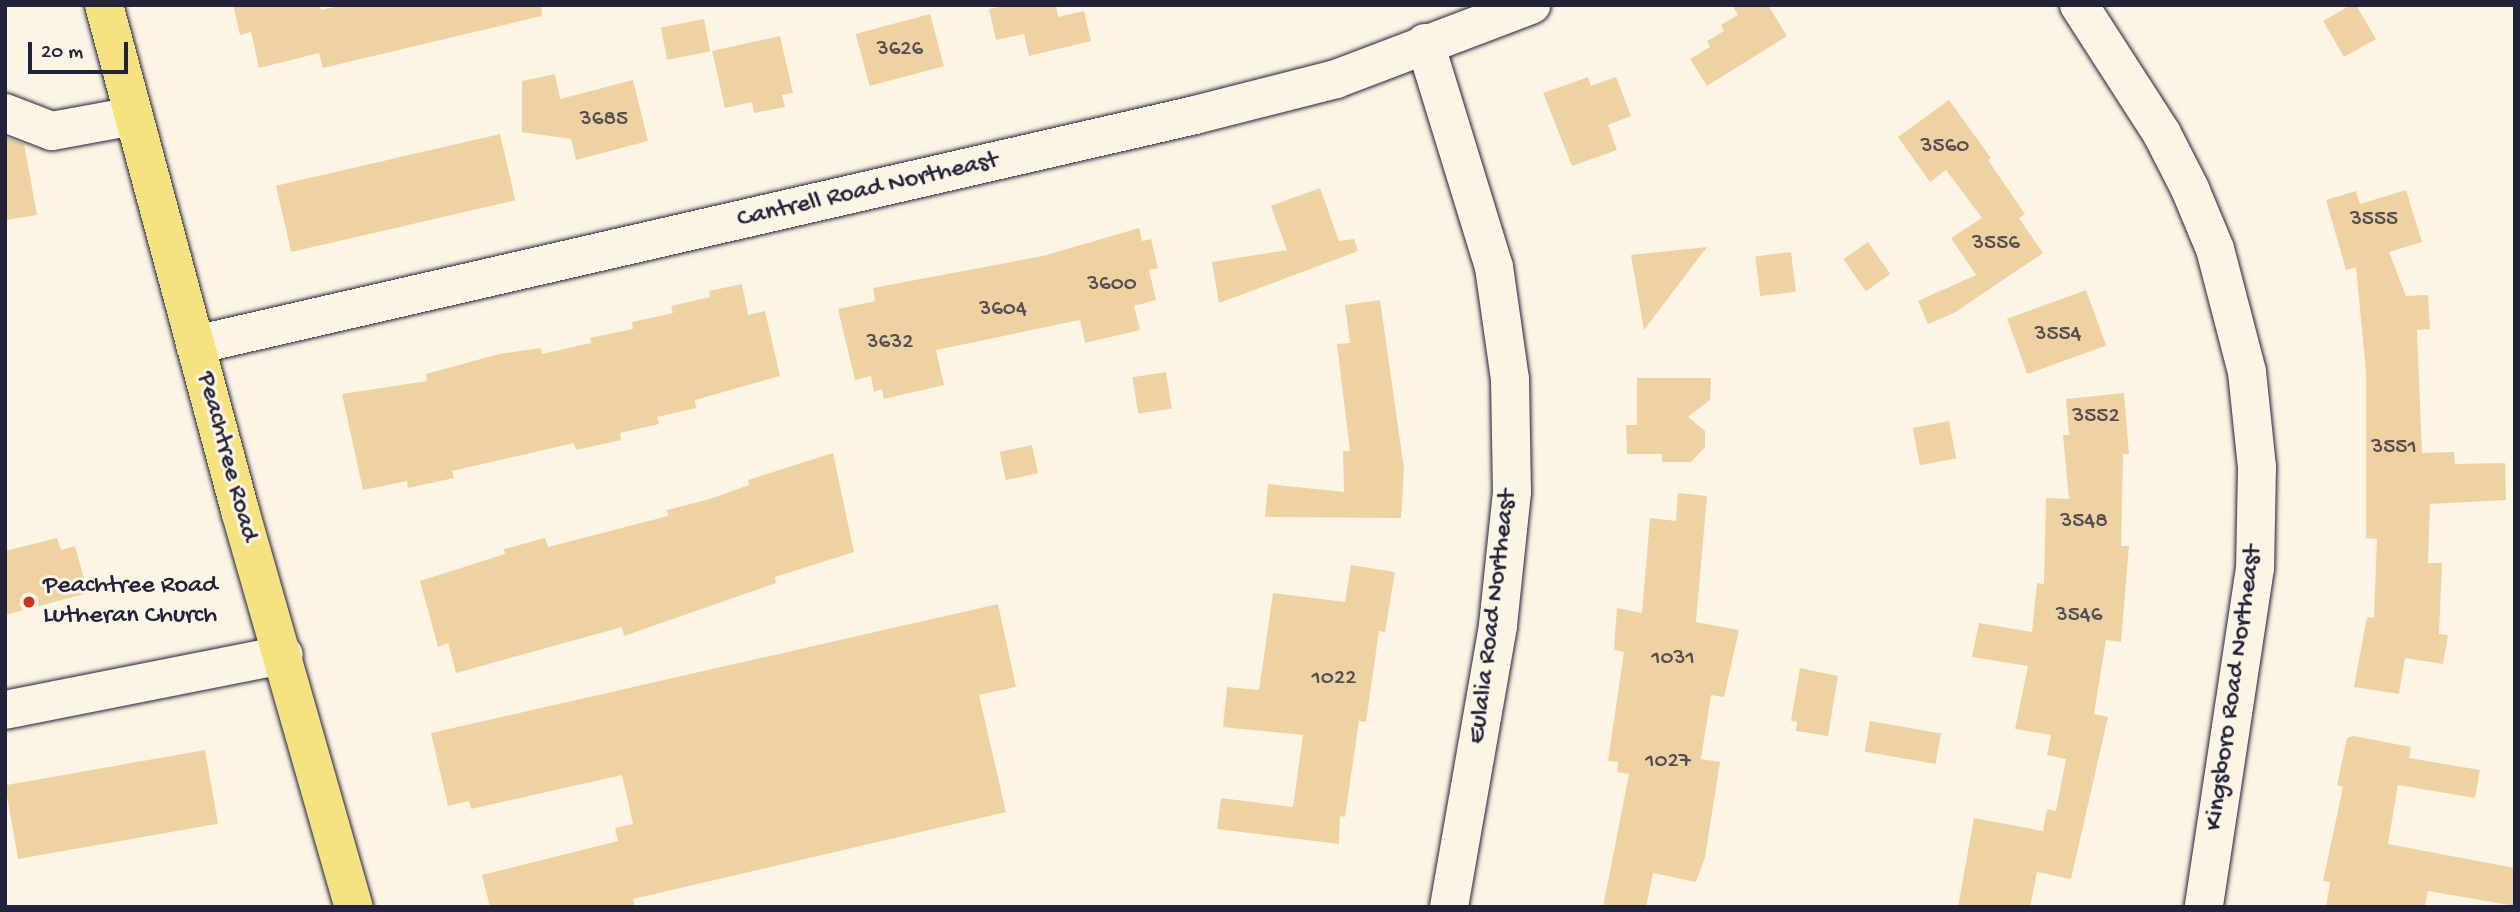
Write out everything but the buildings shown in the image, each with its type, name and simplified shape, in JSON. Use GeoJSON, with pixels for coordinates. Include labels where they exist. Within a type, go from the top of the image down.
{"type":"FeatureCollection","features":[{"type":"Feature","properties":{"kind":"highway","name":"Peachtree Road"},"geometry":{"type":"LineString","coordinates":[[104,5],[195,345],[354,907]]}},
{"type":"Feature","properties":{"kind":"street","name":"Cantrell Road Northeast"},"geometry":{"type":"LineString","coordinates":[[195,345],[1195,115],[1336,79],[1531,5]]}},
{"type":"Feature","properties":{"kind":"street","name":"Kingsboro Road Northeast"},"geometry":{"type":"LineString","coordinates":[[2079,5],[2162,134],[2190,189],[2215,249],[2247,372],[2257,467],[2255,568],[2204,907]]}},
{"type":"Feature","properties":{"kind":"street","name":"Eulalia Road Northeast"},"geometry":{"type":"LineString","coordinates":[[1425,43],[1494,267],[1510,379],[1512,492],[1498,626],[1449,907]]}},
{"type":"Feature","properties":{"kind":"street"},"geometry":{"type":"LineString","coordinates":[[5,113],[52,131],[134,116]]}},
{"type":"Feature","properties":{"kind":"street"},"geometry":{"type":"LineString","coordinates":[[5,710],[284,656]]}},
{"type":"Feature","properties":{"kind":"place","name":"Peachtree Road Lutheran Church"},"geometry":{"type":"Point","coordinates":[29,602]}}]}
